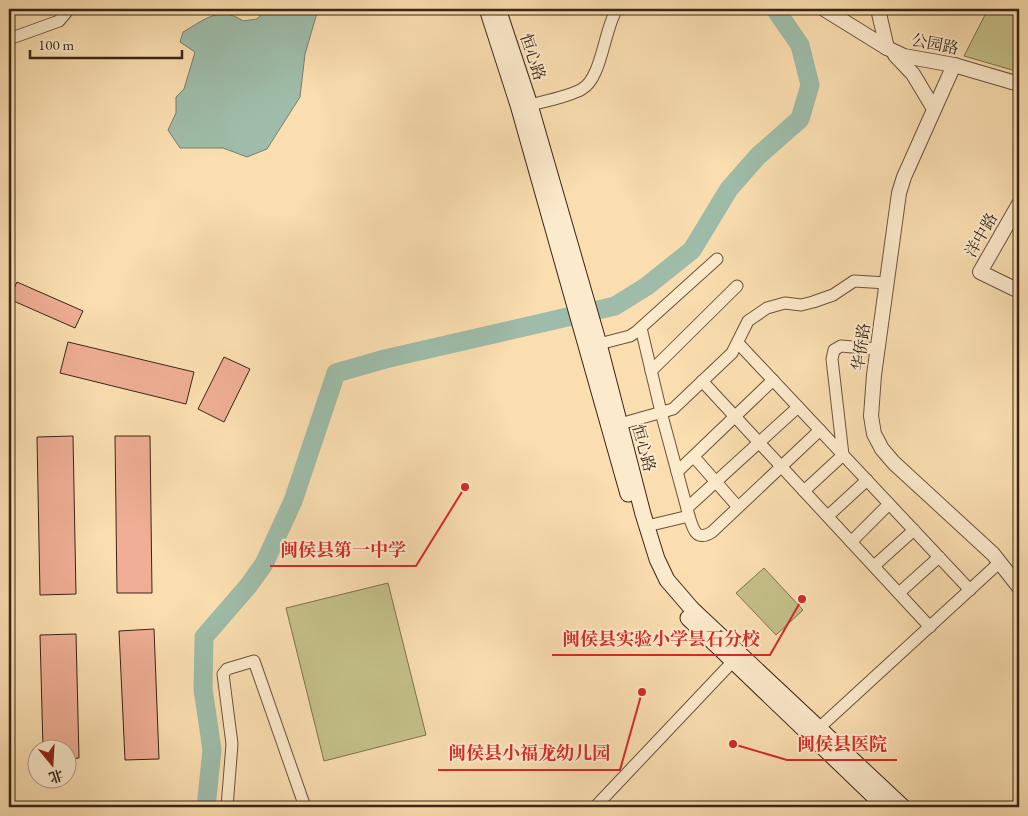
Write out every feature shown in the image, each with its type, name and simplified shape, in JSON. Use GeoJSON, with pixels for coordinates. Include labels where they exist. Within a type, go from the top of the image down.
{"type":"FeatureCollection","features":[{"type":"Feature","properties":{"kind":"main road","name":"恒心路"},"geometry":{"type":"LineString","coordinates":[[487,9],[581,302]]}},
{"type":"Feature","properties":{"kind":"main road","name":"恒心路"},"geometry":{"type":"LineString","coordinates":[[498,9],[530,105],[634,516],[650,568],[661,588],[673,603],[819,728],[903,807]]}},
{"type":"Feature","properties":{"kind":"main road","name":"恒心路"},"geometry":{"type":"LineString","coordinates":[[587,325],[600,344],[647,526],[659,564],[667,580],[737,658],[886,807]]}},
{"type":"Feature","properties":{"kind":"street"},"geometry":{"type":"LineString","coordinates":[[9,39],[59,21],[69,9]]}},
{"type":"Feature","properties":{"kind":"street"},"geometry":{"type":"LineString","coordinates":[[530,105],[578,91],[590,82],[616,9]]}},
{"type":"Feature","properties":{"kind":"street","name":"公园路"},"geometry":{"type":"LineString","coordinates":[[824,9],[887,48],[904,56],[954,65],[1019,84]]}},
{"type":"Feature","properties":{"kind":"street"},"geometry":{"type":"LineString","coordinates":[[878,9],[887,48],[909,68],[934,109]]}},
{"type":"Feature","properties":{"kind":"street","name":"华侨路"},"geometry":{"type":"LineString","coordinates":[[954,65],[902,184],[877,349],[871,416],[872,426],[877,442],[894,463],[986,547],[1019,587]]}},
{"type":"Feature","properties":{"kind":"street","name":"洋中路"},"geometry":{"type":"LineString","coordinates":[[1019,204],[980,272],[1019,291]]}},
{"type":"Feature","properties":{"kind":"street"},"geometry":{"type":"LineString","coordinates":[[600,344],[630,336],[641,328],[717,258]]}},
{"type":"Feature","properties":{"kind":"street"},"geometry":{"type":"LineString","coordinates":[[620,424],[673,409],[732,353],[748,321],[767,308],[785,303],[801,305],[814,302],[833,295],[854,281],[887,283]]}},
{"type":"Feature","properties":{"kind":"street"},"geometry":{"type":"LineString","coordinates":[[651,370],[738,286]]}},
{"type":"Feature","properties":{"kind":"street"},"geometry":{"type":"LineString","coordinates":[[641,328],[677,472],[696,533],[703,536],[712,532],[820,430]]}},
{"type":"Feature","properties":{"kind":"street"},"geometry":{"type":"LineString","coordinates":[[738,343],[970,590]]}},
{"type":"Feature","properties":{"kind":"street"},"geometry":{"type":"LineString","coordinates":[[843,455],[832,354],[834,350],[841,346],[877,349]]}},
{"type":"Feature","properties":{"kind":"street"},"geometry":{"type":"LineString","coordinates":[[677,472],[773,380]]}},
{"type":"Feature","properties":{"kind":"street"},"geometry":{"type":"LineString","coordinates":[[702,381],[930,627]]}},
{"type":"Feature","properties":{"kind":"street"},"geometry":{"type":"LineString","coordinates":[[647,526],[688,512],[716,482],[798,406]]}},
{"type":"Feature","properties":{"kind":"street"},"geometry":{"type":"LineString","coordinates":[[804,491],[843,455]]}},
{"type":"Feature","properties":{"kind":"street"},"geometry":{"type":"LineString","coordinates":[[694,457],[738,507]]}},
{"type":"Feature","properties":{"kind":"street"},"geometry":{"type":"LineString","coordinates":[[828,516],[867,480]]}},
{"type":"Feature","properties":{"kind":"street"},"geometry":{"type":"LineString","coordinates":[[851,542],[890,504]]}},
{"type":"Feature","properties":{"kind":"street"},"geometry":{"type":"LineString","coordinates":[[874,566],[914,530]]}},
{"type":"Feature","properties":{"kind":"street"},"geometry":{"type":"LineString","coordinates":[[899,593],[939,557]]}},
{"type":"Feature","properties":{"kind":"street"},"geometry":{"type":"LineString","coordinates":[[819,728],[1000,562]]}},
{"type":"Feature","properties":{"kind":"street"},"geometry":{"type":"LineString","coordinates":[[595,807],[737,658]]}},
{"type":"Feature","properties":{"kind":"street"},"geometry":{"type":"LineString","coordinates":[[227,807],[232,744],[223,674],[227,669],[254,660],[305,807]]}},
{"type":"Feature","properties":{"kind":"shaded area"},"geometry":{"type":"Polygon","coordinates":[[[266,9],[313,9],[317,13],[305,54],[300,97],[267,149],[247,157],[223,148],[180,148],[168,130],[176,113],[176,97],[184,89],[195,52],[180,42],[183,32],[205,19],[219,14],[235,16],[243,21],[257,19],[266,9]]]}},
{"type":"Feature","properties":{"kind":"shaded area"},"geometry":{"type":"Polygon","coordinates":[[[988,9],[1019,9],[1019,72],[964,56],[988,9]]]}},
{"type":"Feature","properties":{"kind":"shaded area"},"geometry":{"type":"Polygon","coordinates":[[[764,568],[803,610],[776,635],[736,593],[764,568]]]}},
{"type":"Feature","properties":{"kind":"shaded area"},"geometry":{"type":"Polygon","coordinates":[[[388,583],[426,735],[324,761],[286,608],[388,583]]]}},
{"type":"Feature","properties":{"kind":"building"},"geometry":{"type":"Polygon","coordinates":[[[17,282],[83,311],[75,328],[9,299],[17,282]]]}},
{"type":"Feature","properties":{"kind":"building"},"geometry":{"type":"Polygon","coordinates":[[[68,342],[194,372],[186,404],[60,373],[68,342]]]}},
{"type":"Feature","properties":{"kind":"building"},"geometry":{"type":"Polygon","coordinates":[[[224,357],[250,369],[224,422],[198,409],[224,357]]]}},
{"type":"Feature","properties":{"kind":"building"},"geometry":{"type":"Polygon","coordinates":[[[73,436],[76,594],[40,595],[37,437],[73,436]]]}},
{"type":"Feature","properties":{"kind":"building"},"geometry":{"type":"Polygon","coordinates":[[[115,436],[150,436],[152,593],[117,593],[115,436]]]}},
{"type":"Feature","properties":{"kind":"building"},"geometry":{"type":"Polygon","coordinates":[[[154,629],[159,759],[125,760],[119,631],[154,629]]]}},
{"type":"Feature","properties":{"kind":"building"},"geometry":{"type":"Polygon","coordinates":[[[76,634],[79,758],[78,738],[43,738],[40,635],[76,634]]]}},
{"type":"Feature","properties":{"kind":"waterway"},"geometry":{"type":"LineString","coordinates":[[206,807],[212,750],[203,689],[204,637],[249,585],[264,564],[293,501],[336,373],[385,359],[615,306],[647,286],[692,250],[729,189],[758,156],[800,119],[810,85],[800,45],[775,9]]}},
{"type":"Feature","properties":{"kind":"place","name":"闽侯县第一中学"},"geometry":{"type":"Point","coordinates":[465,487]}},
{"type":"Feature","properties":{"kind":"place","name":"闽侯县实验小学昙石分校"},"geometry":{"type":"Point","coordinates":[802,599]}},
{"type":"Feature","properties":{"kind":"place","name":"闽侯县小福龙幼儿园"},"geometry":{"type":"Point","coordinates":[642,692]}},
{"type":"Feature","properties":{"kind":"place","name":"闽侯县医院"},"geometry":{"type":"Point","coordinates":[733,744]}}]}
